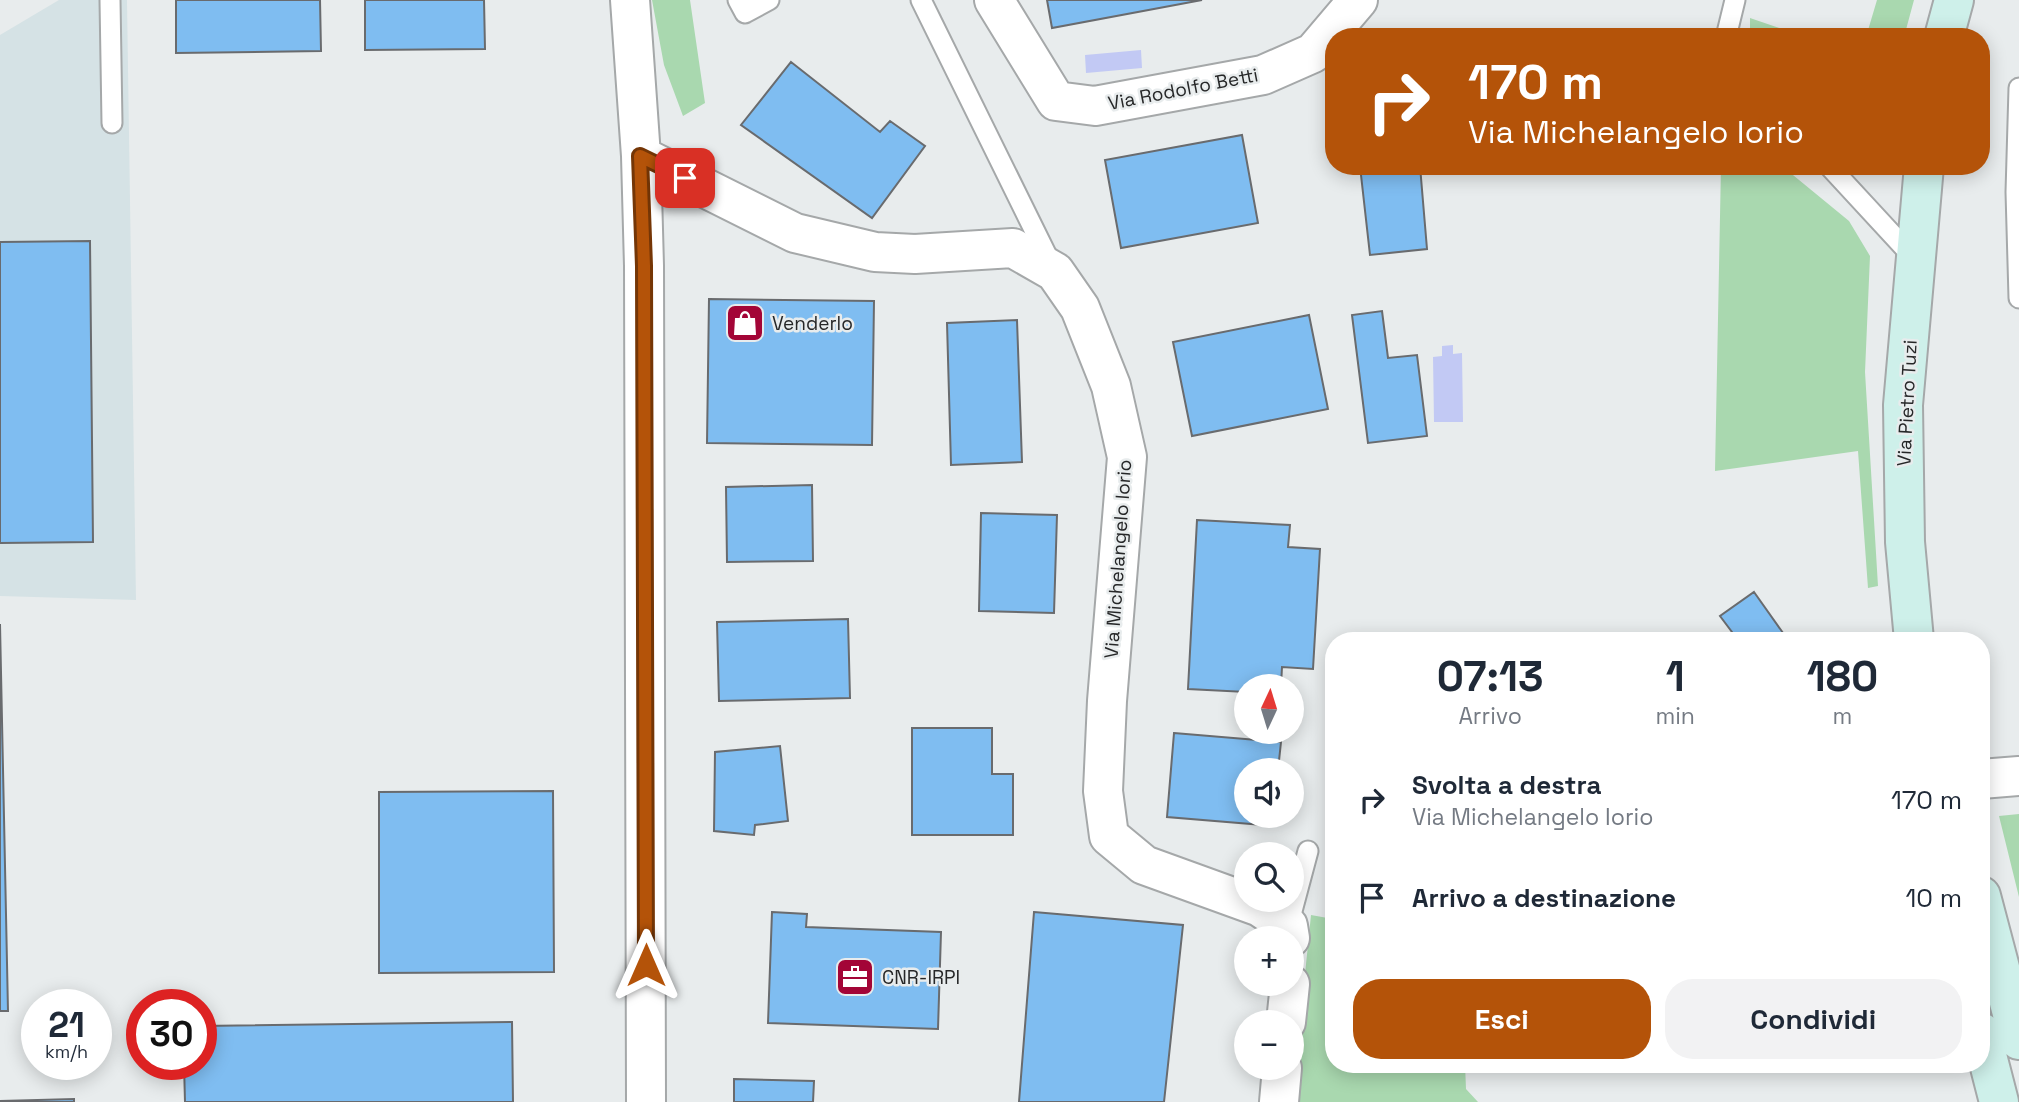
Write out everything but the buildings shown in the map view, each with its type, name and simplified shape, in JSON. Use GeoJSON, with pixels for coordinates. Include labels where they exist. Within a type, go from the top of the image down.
{"type":"FeatureCollection","features":[{"type":"Feature","properties":{"kind":"main road"},"geometry":{"type":"LineString","coordinates":[[1946,28],[1954,0]]}},
{"type":"Feature","properties":{"kind":"main road","name":"Via Pietro Tuzi"},"geometry":{"type":"LineString","coordinates":[[1913,632],[1905,542],[1903,405],[1923,175]]}},
{"type":"Feature","properties":{"kind":"main road"},"geometry":{"type":"LineString","coordinates":[[1990,930],[2019,1040]]}},
{"type":"Feature","properties":{"kind":"main road"},"geometry":{"type":"LineString","coordinates":[[1990,1067],[1999,1102]]}},
{"type":"Feature","properties":{"kind":"street"},"geometry":{"type":"LineString","coordinates":[[630,0],[644,266],[646,1102]]}},
{"type":"Feature","properties":{"kind":"street","name":"Via Rodolfo Betti"},"geometry":{"type":"LineString","coordinates":[[994,0],[1056,101],[1095,106],[1263,75],[1313,53],[1325,39]]}},
{"type":"Feature","properties":{"kind":"street","name":"Via Rodolfo Betti"},"geometry":{"type":"LineString","coordinates":[[1334,28],[1358,0]]}},
{"type":"Feature","properties":{"kind":"street","name":"Via Michelangelo Iorio"},"geometry":{"type":"LineString","coordinates":[[640,156],[794,233],[875,252],[915,254],[1013,248],[1055,272],[1080,308],[1111,387],[1127,457],[1106,714],[1103,791],[1109,836],[1144,864],[1260,908],[1278,926]]}},
{"type":"Feature","properties":{"kind":"street"},"geometry":{"type":"LineString","coordinates":[[1990,778],[2019,776]]}},
{"type":"Feature","properties":{"kind":"street"},"geometry":{"type":"LineString","coordinates":[[1279,1102],[1281,1080]]}},
{"type":"Feature","properties":{"kind":"lane"},"geometry":{"type":"LineString","coordinates":[[110,0],[111,123]]}},
{"type":"Feature","properties":{"kind":"lane"},"geometry":{"type":"LineString","coordinates":[[738,0],[745,13],[769,0]]}},
{"type":"Feature","properties":{"kind":"lane"},"geometry":{"type":"LineString","coordinates":[[920,0],[1055,272]]}},
{"type":"Feature","properties":{"kind":"lane"},"geometry":{"type":"LineString","coordinates":[[1728,28],[1735,0]]}},
{"type":"Feature","properties":{"kind":"lane"},"geometry":{"type":"LineString","coordinates":[[2019,88],[2015,192],[2019,298]]}},
{"type":"Feature","properties":{"kind":"lane"},"geometry":{"type":"LineString","coordinates":[[1837,175],[1917,262]]}},
{"type":"Feature","properties":{"kind":"lane"},"geometry":{"type":"LineString","coordinates":[[1292,926],[1308,851]]}},
{"type":"Feature","properties":{"kind":"shaded area"},"geometry":{"type":"Polygon","coordinates":[[[59,0],[127,0],[136,600],[0,596],[0,35],[59,0]]]}},
{"type":"Feature","properties":{"kind":"green space"},"geometry":{"type":"Polygon","coordinates":[[[652,0],[690,0],[705,103],[683,116],[664,65],[652,0]]]}},
{"type":"Feature","properties":{"kind":"green space"},"geometry":{"type":"Polygon","coordinates":[[[1877,0],[1914,0],[1906,28],[1869,28],[1877,0]]]}},
{"type":"Feature","properties":{"kind":"green space"},"geometry":{"type":"Polygon","coordinates":[[[1750,18],[1779,28],[1750,28],[1750,18]]]}},
{"type":"Feature","properties":{"kind":"green space"},"geometry":{"type":"Polygon","coordinates":[[[1721,175],[1793,175],[1849,221],[1870,256],[1865,372],[1878,586],[1868,588],[1858,451],[1715,471],[1721,175]]]}},
{"type":"Feature","properties":{"kind":"green space"},"geometry":{"type":"Polygon","coordinates":[[[2019,814],[2019,897],[1999,816],[2019,814]]]}},
{"type":"Feature","properties":{"kind":"green space"},"geometry":{"type":"Polygon","coordinates":[[[1311,915],[1325,918],[1325,1073],[1465,1073],[1466,1089],[1478,1102],[1292,1102],[1294,1080],[1304,1080],[1304,1010],[1301,1010],[1311,915]]]}},
{"type":"Feature","properties":{"kind":"water"},"geometry":{"type":"Polygon","coordinates":[[[1141,50],[1142,68],[1086,73],[1085,55],[1141,50]]]}},
{"type":"Feature","properties":{"kind":"water"},"geometry":{"type":"Polygon","coordinates":[[[1453,345],[1453,354],[1462,353],[1463,422],[1434,422],[1433,357],[1442,356],[1442,346],[1453,345]]]}},
{"type":"Feature","properties":{"kind":"place","name":"Venderlo"},"geometry":{"type":"Point","coordinates":[745,323]}},
{"type":"Feature","properties":{"kind":"place","name":"CNR-IRPI"},"geometry":{"type":"Point","coordinates":[855,977]}},
{"type":"Feature","properties":{"kind":"route"},"geometry":{"type":"LineString","coordinates":[[646,965],[644,266],[640,156],[685,178]]}}]}
